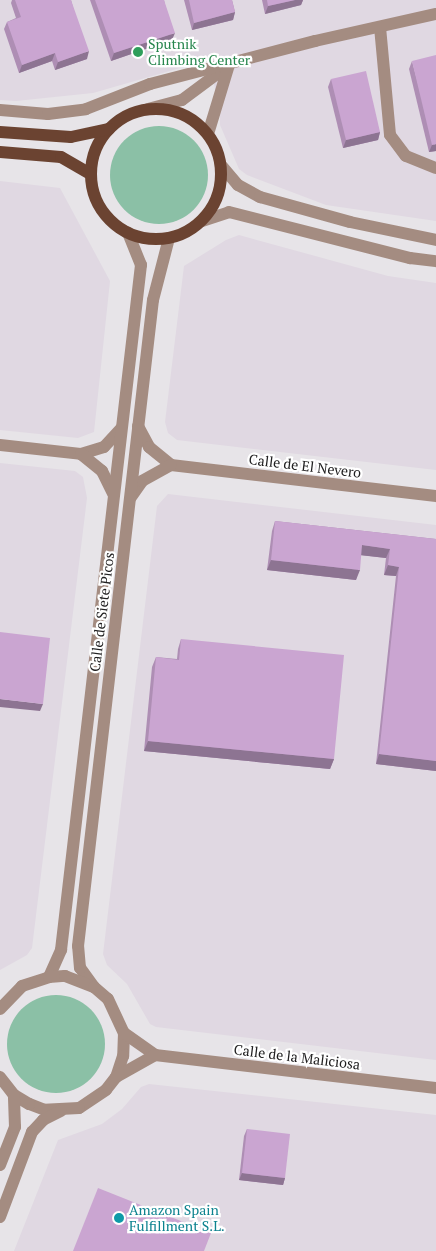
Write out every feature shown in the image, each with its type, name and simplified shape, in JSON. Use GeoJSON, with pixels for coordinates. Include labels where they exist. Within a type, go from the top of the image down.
{"type":"FeatureCollection","features":[{"type":"Feature","properties":{"kind":"main road"},"geometry":{"type":"LineString","coordinates":[[148,108],[171,110],[185,116],[208,134],[221,165],[221,185],[216,198],[202,221],[187,232],[169,238],[148,239],[128,233],[101,209],[94,192],[91,174],[95,150],[108,129],[127,115],[148,108]]}},
{"type":"Feature","properties":{"kind":"main road"},"geometry":{"type":"LineString","coordinates":[[0,132],[71,137],[108,129]]}},
{"type":"Feature","properties":{"kind":"main road"},"geometry":{"type":"LineString","coordinates":[[0,152],[61,157],[91,174]]}},
{"type":"Feature","properties":{"kind":"street"},"geometry":{"type":"LineString","coordinates":[[0,110],[48,114],[86,109],[150,84],[228,65],[315,40],[436,14]]}},
{"type":"Feature","properties":{"kind":"street"},"geometry":{"type":"LineString","coordinates":[[380,27],[390,135],[406,156],[436,168]]}},
{"type":"Feature","properties":{"kind":"street"},"geometry":{"type":"LineString","coordinates":[[148,108],[182,100],[228,65]]}},
{"type":"Feature","properties":{"kind":"street"},"geometry":{"type":"LineString","coordinates":[[208,134],[228,65]]}},
{"type":"Feature","properties":{"kind":"street"},"geometry":{"type":"LineString","coordinates":[[221,165],[238,185],[260,197],[350,222],[436,240]]}},
{"type":"Feature","properties":{"kind":"street"},"geometry":{"type":"LineString","coordinates":[[202,221],[229,212],[410,258],[436,262]]}},
{"type":"Feature","properties":{"kind":"street","name":"Calle de Siete Picos"},"geometry":{"type":"LineString","coordinates":[[49,977],[60,950],[141,265],[128,233]]}},
{"type":"Feature","properties":{"kind":"street","name":"Calle de Siete Picos"},"geometry":{"type":"LineString","coordinates":[[124,1033],[108,999],[94,987],[80,968],[78,946],[153,300],[169,238]]}},
{"type":"Feature","properties":{"kind":"street"},"geometry":{"type":"LineString","coordinates":[[130,499],[142,481],[171,465],[149,447],[138,426]]}},
{"type":"Feature","properties":{"kind":"street"},"geometry":{"type":"LineString","coordinates":[[0,445],[81,454],[104,447],[121,429]]}},
{"type":"Feature","properties":{"kind":"street"},"geometry":{"type":"LineString","coordinates":[[81,454],[102,471],[114,496]]}},
{"type":"Feature","properties":{"kind":"street","name":"Calle de El Nevero"},"geometry":{"type":"LineString","coordinates":[[171,465],[436,496]]}},
{"type":"Feature","properties":{"kind":"street"},"geometry":{"type":"LineString","coordinates":[[0,1009],[5,996],[28,983],[49,977],[72,978],[94,987]]}},
{"type":"Feature","properties":{"kind":"street"},"geometry":{"type":"LineString","coordinates":[[116,1077],[124,1056],[124,1033]]}},
{"type":"Feature","properties":{"kind":"street","name":"Calle de la Maliciosa"},"geometry":{"type":"LineString","coordinates":[[124,1033],[155,1055],[436,1088]]}},
{"type":"Feature","properties":{"kind":"street"},"geometry":{"type":"LineString","coordinates":[[0,1218],[32,1132],[43,1120],[63,1110],[93,1101],[116,1077],[155,1055]]}},
{"type":"Feature","properties":{"kind":"street"},"geometry":{"type":"LineString","coordinates":[[0,1077],[14,1094],[45,1110],[63,1110]]}},
{"type":"Feature","properties":{"kind":"street"},"geometry":{"type":"LineString","coordinates":[[0,1165],[15,1127],[14,1094]]}},
{"type":"Feature","properties":{"kind":"shaded area"},"geometry":{"type":"Polygon","coordinates":[[[0,0],[436,0],[436,221],[326,205],[247,175],[239,169],[220,125],[220,109],[208,60],[93,93],[16,101],[0,100],[0,0]]]}},
{"type":"Feature","properties":{"kind":"shaded area"},"geometry":{"type":"Polygon","coordinates":[[[0,181],[60,188],[110,281],[94,432],[78,438],[0,430],[0,181]]]}},
{"type":"Feature","properties":{"kind":"shaded area"},"geometry":{"type":"Polygon","coordinates":[[[239,235],[388,276],[436,283],[436,470],[177,440],[168,433],[165,422],[184,266],[226,240],[239,235]]]}},
{"type":"Feature","properties":{"kind":"shaded area"},"geometry":{"type":"Polygon","coordinates":[[[0,463],[75,471],[83,477],[87,498],[32,948],[27,955],[0,970],[0,463]]]}},
{"type":"Feature","properties":{"kind":"shaded area"},"geometry":{"type":"Polygon","coordinates":[[[168,494],[436,525],[436,1060],[156,1027],[150,1024],[127,984],[107,965],[103,954],[157,506],[168,494]]]}},
{"type":"Feature","properties":{"kind":"shaded area"},"geometry":{"type":"Polygon","coordinates":[[[149,1084],[436,1115],[436,1251],[14,1251],[58,1140],[102,1124],[122,1109],[141,1087],[149,1084]]]}},
{"type":"Feature","properties":{"kind":"green space"},"geometry":{"type":"Polygon","coordinates":[[[159,126],[178,130],[194,140],[204,156],[208,175],[204,194],[194,210],[178,220],[159,224],[140,220],[124,210],[114,194],[110,175],[114,156],[124,140],[140,130],[159,126]]]}},
{"type":"Feature","properties":{"kind":"green space"},"geometry":{"type":"Polygon","coordinates":[[[56,995],[75,999],[91,1009],[101,1025],[105,1044],[101,1063],[91,1079],[75,1089],[56,1093],[37,1089],[21,1079],[11,1063],[7,1044],[11,1025],[21,1009],[37,999],[56,995]]]}},
{"type":"Feature","properties":{"kind":"building"},"geometry":{"type":"Polygon","coordinates":[[[15,0],[71,0],[89,51],[58,62],[55,53],[22,65],[7,22],[21,17],[15,0]]]}},
{"type":"Feature","properties":{"kind":"building"},"geometry":{"type":"Polygon","coordinates":[[[95,0],[164,0],[175,33],[114,53],[95,0]]]}},
{"type":"Feature","properties":{"kind":"building"},"geometry":{"type":"Polygon","coordinates":[[[189,0],[232,0],[235,12],[194,23],[189,0]]]}},
{"type":"Feature","properties":{"kind":"building"},"geometry":{"type":"Polygon","coordinates":[[[267,0],[295,0],[268,6],[267,0]]]}},
{"type":"Feature","properties":{"kind":"building"},"geometry":{"type":"Polygon","coordinates":[[[436,55],[436,144],[432,145],[412,61],[436,55]]]}},
{"type":"Feature","properties":{"kind":"building"},"geometry":{"type":"Polygon","coordinates":[[[366,71],[380,132],[346,140],[331,79],[366,71]]]}},
{"type":"Feature","properties":{"kind":"building"},"geometry":{"type":"Polygon","coordinates":[[[275,521],[436,539],[436,761],[379,754],[399,567],[388,565],[390,549],[362,545],[360,570],[271,560],[275,521]]]}},
{"type":"Feature","properties":{"kind":"building"},"geometry":{"type":"Polygon","coordinates":[[[0,632],[50,638],[43,704],[0,699],[0,632]]]}},
{"type":"Feature","properties":{"kind":"building"},"geometry":{"type":"Polygon","coordinates":[[[181,639],[344,655],[334,759],[148,741],[156,657],[179,660],[181,639]]]}},
{"type":"Feature","properties":{"kind":"building"},"geometry":{"type":"Polygon","coordinates":[[[247,1129],[290,1134],[285,1178],[242,1173],[247,1129]]]}},
{"type":"Feature","properties":{"kind":"building","name":"Amazon Spain Fulfillment S.L."},"geometry":{"type":"Polygon","coordinates":[[[98,1188],[211,1233],[204,1251],[73,1251],[98,1188]]]}},
{"type":"Feature","properties":{"kind":"place","name":"Sputnik Climbing Center"},"geometry":{"type":"Point","coordinates":[138,52]}},
{"type":"Feature","properties":{"kind":"place","name":"Amazon Spain Fulfillment S.L."},"geometry":{"type":"Point","coordinates":[119,1218]}}]}
